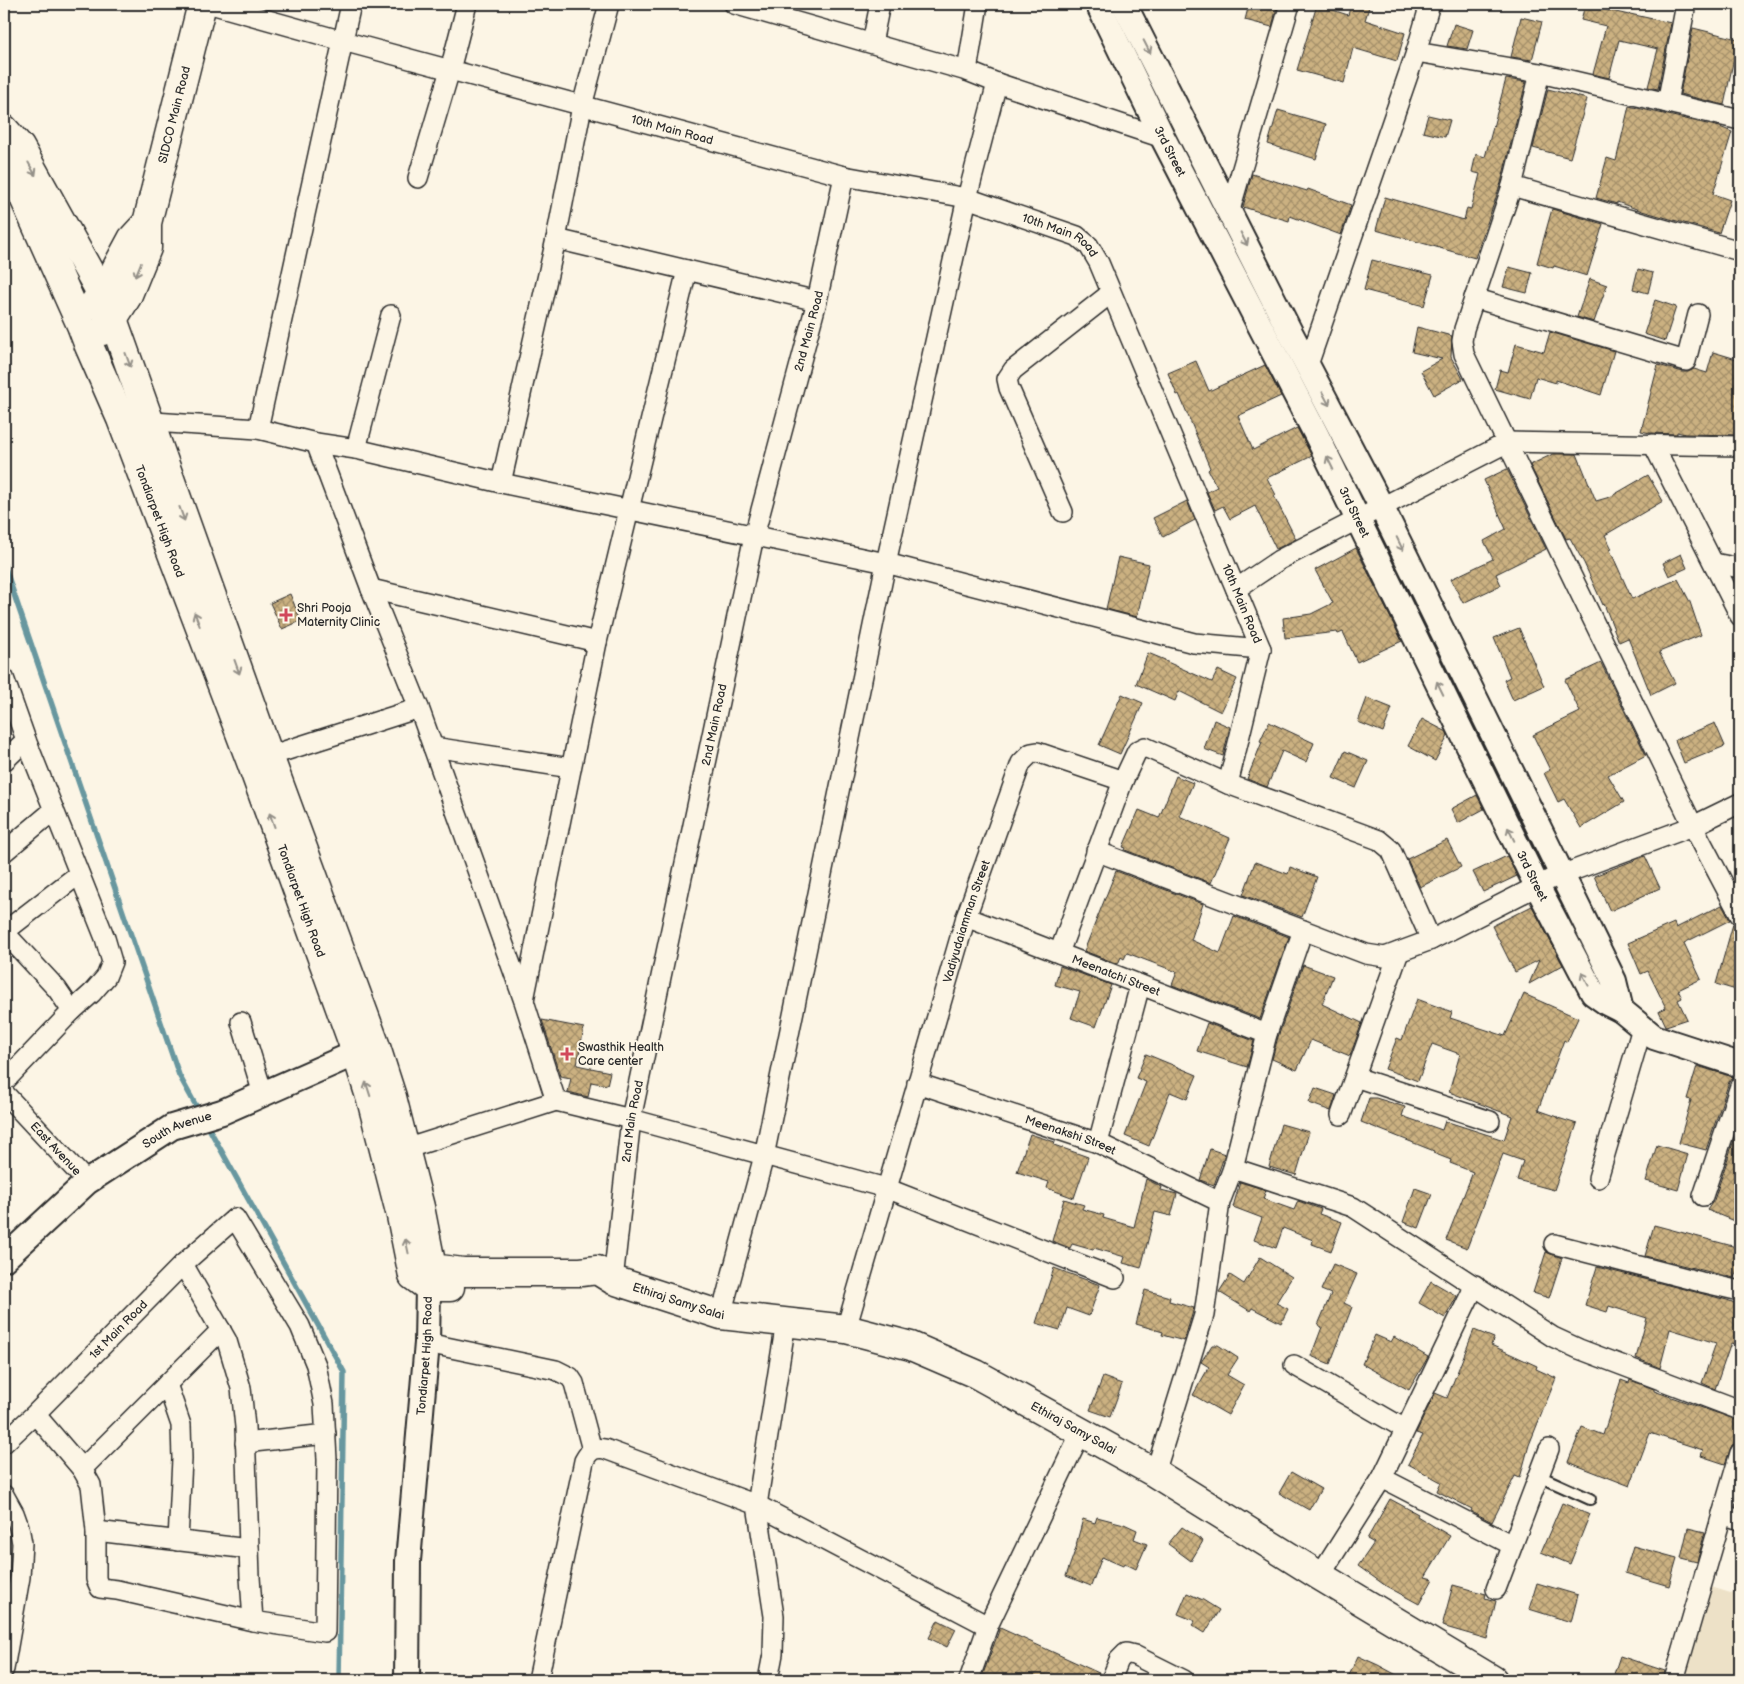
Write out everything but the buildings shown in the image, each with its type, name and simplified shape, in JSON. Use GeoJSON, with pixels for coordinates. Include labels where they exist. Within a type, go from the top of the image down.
{"type":"FeatureCollection","features":[{"type":"Feature","properties":{"kind":"main road","name":"SIDCO Main Road"},"geometry":{"type":"LineString","coordinates":[[85,335],[113,319],[127,297],[147,248],[147,224],[202,4]]}},
{"type":"Feature","properties":{"kind":"main road","name":"Tondiarpet High Road"},"geometry":{"type":"LineString","coordinates":[[4,129],[20,147],[113,319],[269,756],[366,1048],[372,1103],[401,1216],[413,1276],[430,1278],[420,1207],[392,1097],[366,1048],[251,762],[121,418],[4,152]]}},
{"type":"Feature","properties":{"kind":"main road","name":"SIDCO Main Road"},"geometry":{"type":"LineString","coordinates":[[85,335],[101,294],[132,239],[147,224]]}},
{"type":"Feature","properties":{"kind":"main road","name":"Ethiraj Samy Salai"},"geometry":{"type":"LineString","coordinates":[[430,1278],[463,1272],[581,1272],[597,1270],[613,1280],[721,1316],[846,1328],[910,1346],[976,1374],[1155,1473],[1464,1668],[1492,1680]]}},
{"type":"Feature","properties":{"kind":"street","name":"10th Main Road"},"geometry":{"type":"LineString","coordinates":[[211,4],[844,176],[966,198],[1076,236],[1089,246],[1099,263],[1261,649],[1228,784]]}},
{"type":"Feature","properties":{"kind":"street"},"geometry":{"type":"LineString","coordinates":[[258,429],[351,4]]}},
{"type":"Feature","properties":{"kind":"street"},"geometry":{"type":"LineString","coordinates":[[418,178],[450,70],[466,4]]}},
{"type":"Feature","properties":{"kind":"street"},"geometry":{"type":"LineString","coordinates":[[501,482],[556,239],[582,106],[609,4]]}},
{"type":"Feature","properties":{"kind":"street"},"geometry":{"type":"LineString","coordinates":[[734,4],[968,71],[997,83],[1163,138]]}},
{"type":"Feature","properties":{"kind":"street"},"geometry":{"type":"LineString","coordinates":[[872,43],[880,4]]}},
{"type":"Feature","properties":{"kind":"street"},"geometry":{"type":"LineString","coordinates":[[968,71],[978,4]]}},
{"type":"Feature","properties":{"kind":"street","name":"3rd Street"},"geometry":{"type":"LineString","coordinates":[[1098,4],[1163,138],[1317,436],[1537,886],[1593,993],[1620,1010],[1654,1037],[1740,1065]]}},
{"type":"Feature","properties":{"kind":"street"},"geometry":{"type":"LineString","coordinates":[[1124,4],[1382,508],[1614,982],[1620,1010]]}},
{"type":"Feature","properties":{"kind":"street"},"geometry":{"type":"LineString","coordinates":[[1230,210],[1290,4]]}},
{"type":"Feature","properties":{"kind":"street"},"geometry":{"type":"LineString","coordinates":[[1308,365],[1416,52],[1430,4]]}},
{"type":"Feature","properties":{"kind":"street"},"geometry":{"type":"LineString","coordinates":[[1667,103],[1686,4]]}},
{"type":"Feature","properties":{"kind":"street"},"geometry":{"type":"LineString","coordinates":[[1416,52],[1540,73],[1740,120]]}},
{"type":"Feature","properties":{"kind":"street"},"geometry":{"type":"LineString","coordinates":[[1540,73],[1512,186],[1464,329],[1462,341],[1464,354],[1693,826],[1740,916]]}},
{"type":"Feature","properties":{"kind":"street"},"geometry":{"type":"LineString","coordinates":[[721,1316],[764,1156],[886,563],[966,198],[997,83]]}},
{"type":"Feature","properties":{"kind":"street","name":"2nd Main Road"},"geometry":{"type":"LineString","coordinates":[[613,1280],[631,1119],[754,536],[817,301],[844,176]]}},
{"type":"Feature","properties":{"kind":"street"},"geometry":{"type":"LineString","coordinates":[[1512,186],[1740,251]]}},
{"type":"Feature","properties":{"kind":"street"},"geometry":{"type":"LineString","coordinates":[[556,239],[817,301]]}},
{"type":"Feature","properties":{"kind":"street"},"geometry":{"type":"LineString","coordinates":[[524,1002],[597,642],[687,270]]}},
{"type":"Feature","properties":{"kind":"street"},"geometry":{"type":"LineString","coordinates":[[1063,512],[1009,388],[1007,379],[1013,370],[1111,293]]}},
{"type":"Feature","properties":{"kind":"street"},"geometry":{"type":"LineString","coordinates":[[1474,298],[1686,361],[1698,314]]}},
{"type":"Feature","properties":{"kind":"street"},"geometry":{"type":"LineString","coordinates":[[356,448],[391,315]]}},
{"type":"Feature","properties":{"kind":"street"},"geometry":{"type":"LineString","coordinates":[[121,418],[150,422],[258,429],[316,443],[356,448],[501,482],[886,563],[1194,643],[1261,649]]}},
{"type":"Feature","properties":{"kind":"street"},"geometry":{"type":"LineString","coordinates":[[1236,589],[1279,560],[1358,521],[1508,442],[1740,446]]}},
{"type":"Feature","properties":{"kind":"street"},"geometry":{"type":"LineString","coordinates":[[316,443],[371,589],[419,708],[524,1002],[556,1101]]}},
{"type":"Feature","properties":{"kind":"street"},"geometry":{"type":"LineString","coordinates":[[1653,444],[1740,616]]}},
{"type":"Feature","properties":{"kind":"street"},"geometry":{"type":"LineString","coordinates":[[1714,563],[1740,568]]}},
{"type":"Feature","properties":{"kind":"street"},"geometry":{"type":"LineString","coordinates":[[371,589],[597,642]]}},
{"type":"Feature","properties":{"kind":"street"},"geometry":{"type":"LineString","coordinates":[[4,678],[26,740],[105,938],[112,962],[106,977],[92,993],[72,1011],[4,1082]]}},
{"type":"Feature","properties":{"kind":"street"},"geometry":{"type":"LineString","coordinates":[[269,756],[419,708]]}},
{"type":"Feature","properties":{"kind":"street"},"geometry":{"type":"LineString","coordinates":[[4,761],[26,740]]}},
{"type":"Feature","properties":{"kind":"street"},"geometry":{"type":"LineString","coordinates":[[433,747],[571,768]]}},
{"type":"Feature","properties":{"kind":"street"},"geometry":{"type":"LineString","coordinates":[[1059,953],[1123,781],[1137,751],[1145,747],[1228,784],[1379,840],[1391,850],[1431,940]]}},
{"type":"Feature","properties":{"kind":"street","name":"Vadiyudaiamman Street"},"geometry":{"type":"LineString","coordinates":[[846,1328],[966,917],[1025,757],[1031,752],[1037,752],[1123,781]]}},
{"type":"Feature","properties":{"kind":"street"},"geometry":{"type":"LineString","coordinates":[[1096,851],[1303,930],[1376,957],[1385,958],[1431,940],[1562,875],[1693,826],[1740,803]]}},
{"type":"Feature","properties":{"kind":"street"},"geometry":{"type":"LineString","coordinates":[[4,852],[54,810]]}},
{"type":"Feature","properties":{"kind":"street"},"geometry":{"type":"LineString","coordinates":[[72,1011],[57,988],[4,932],[79,874]]}},
{"type":"Feature","properties":{"kind":"street","name":"Meenatchi Street"},"geometry":{"type":"LineString","coordinates":[[966,917],[1267,1034]]}},
{"type":"Feature","properties":{"kind":"street"},"geometry":{"type":"LineString","coordinates":[[1155,1473],[1204,1315],[1220,1202],[1232,1168],[1267,1034],[1303,930]]}},
{"type":"Feature","properties":{"kind":"street"},"geometry":{"type":"LineString","coordinates":[[1341,1115],[1399,952]]}},
{"type":"Feature","properties":{"kind":"street"},"geometry":{"type":"LineString","coordinates":[[1098,1143],[1140,985]]}},
{"type":"Feature","properties":{"kind":"street"},"geometry":{"type":"LineString","coordinates":[[241,1022],[263,1094]]}},
{"type":"Feature","properties":{"kind":"street"},"geometry":{"type":"LineString","coordinates":[[1598,1178],[1642,1028]]}},
{"type":"Feature","properties":{"kind":"street","name":"South Avenue"},"geometry":{"type":"LineString","coordinates":[[4,1259],[87,1182],[172,1127],[222,1112],[366,1048]]}},
{"type":"Feature","properties":{"kind":"street"},"geometry":{"type":"LineString","coordinates":[[1355,1077],[1490,1121]]}},
{"type":"Feature","properties":{"kind":"street","name":"Meenakshi Street"},"geometry":{"type":"LineString","coordinates":[[917,1083],[1098,1143],[1220,1202]]}},
{"type":"Feature","properties":{"kind":"street"},"geometry":{"type":"LineString","coordinates":[[1703,1196],[1740,1086]]}},
{"type":"Feature","properties":{"kind":"street","name":"East Avenue"},"geometry":{"type":"LineString","coordinates":[[4,1092],[87,1182]]}},
{"type":"Feature","properties":{"kind":"street"},"geometry":{"type":"LineString","coordinates":[[405,1149],[556,1101],[631,1119],[886,1188],[1115,1278]]}},
{"type":"Feature","properties":{"kind":"street"},"geometry":{"type":"LineString","coordinates":[[1232,1168],[1353,1207],[1561,1341],[1740,1410]]}},
{"type":"Feature","properties":{"kind":"street","name":"1st Main Road"},"geometry":{"type":"LineString","coordinates":[[4,1443],[183,1264],[235,1218],[300,1326],[316,1365],[324,1404],[326,1434]]}},
{"type":"Feature","properties":{"kind":"street"},"geometry":{"type":"LineString","coordinates":[[1554,1244],[1740,1291]]}},
{"type":"Feature","properties":{"kind":"street"},"geometry":{"type":"LineString","coordinates":[[183,1264],[227,1341],[241,1388],[253,1621]]}},
{"type":"Feature","properties":{"kind":"street","name":"Tondiarpet High Road"},"geometry":{"type":"LineString","coordinates":[[407,1680],[408,1561],[428,1343],[430,1278]]}},
{"type":"Feature","properties":{"kind":"street"},"geometry":{"type":"LineString","coordinates":[[1320,1576],[1382,1478],[1475,1285]]}},
{"type":"Feature","properties":{"kind":"street"},"geometry":{"type":"LineString","coordinates":[[768,1680],[773,1654],[774,1616],[757,1505],[786,1322]]}},
{"type":"Feature","properties":{"kind":"street"},"geometry":{"type":"LineString","coordinates":[[82,1469],[220,1330]]}},
{"type":"Feature","properties":{"kind":"street"},"geometry":{"type":"LineString","coordinates":[[428,1343],[556,1370],[570,1377],[574,1383],[592,1450]]}},
{"type":"Feature","properties":{"kind":"street"},"geometry":{"type":"LineString","coordinates":[[1294,1365],[1405,1429]]}},
{"type":"Feature","properties":{"kind":"street"},"geometry":{"type":"LineString","coordinates":[[167,1384],[181,1425],[182,1459],[178,1541]]}},
{"type":"Feature","properties":{"kind":"street"},"geometry":{"type":"LineString","coordinates":[[35,1414],[82,1469],[92,1485],[96,1531],[96,1579],[100,1588],[118,1590],[253,1621],[325,1632],[328,1460],[326,1434],[245,1443]]}},
{"type":"Feature","properties":{"kind":"street"},"geometry":{"type":"LineString","coordinates":[[969,1680],[988,1626],[1081,1432]]}},
{"type":"Feature","properties":{"kind":"street"},"geometry":{"type":"LineString","coordinates":[[538,1680],[584,1460],[592,1450],[597,1448],[605,1449],[757,1505],[988,1626]]}},
{"type":"Feature","properties":{"kind":"street"},"geometry":{"type":"LineString","coordinates":[[1496,1589],[1549,1449]]}},
{"type":"Feature","properties":{"kind":"street"},"geometry":{"type":"LineString","coordinates":[[1674,1680],[1740,1453]]}},
{"type":"Feature","properties":{"kind":"street"},"geometry":{"type":"LineString","coordinates":[[1382,1478],[1512,1545]]}},
{"type":"Feature","properties":{"kind":"street"},"geometry":{"type":"LineString","coordinates":[[4,1495],[20,1527],[22,1543],[20,1577],[4,1670]]}},
{"type":"Feature","properties":{"kind":"street"},"geometry":{"type":"LineString","coordinates":[[1722,1514],[1740,1520]]}},
{"type":"Feature","properties":{"kind":"street"},"geometry":{"type":"LineString","coordinates":[[96,1531],[249,1549]]}},
{"type":"Feature","properties":{"kind":"street"},"geometry":{"type":"LineString","coordinates":[[1111,1680],[1119,1660],[1126,1654],[1134,1655],[1184,1680]]}},
{"type":"Feature","properties":{"kind":"lane"},"geometry":{"type":"LineString","coordinates":[[1539,1476],[1590,1498]]}},
{"type":"Feature","properties":{"kind":"shaded area"},"geometry":{"type":"Polygon","coordinates":[[[1711,1587],[1740,1596],[1740,1680],[1683,1680],[1711,1587]]]}},
{"type":"Feature","properties":{"kind":"waterway"},"geometry":{"type":"LineString","coordinates":[[4,565],[179,1075],[200,1113]]}},
{"type":"Feature","properties":{"kind":"waterway"},"geometry":{"type":"LineString","coordinates":[[206,1123],[344,1372],[339,1680]]}},
{"type":"Feature","properties":{"kind":"place","name":"Shri Pooja Maternity Clinic"},"geometry":{"type":"Point","coordinates":[286,615]}},
{"type":"Feature","properties":{"kind":"place","name":"Swasthik Health Care center"},"geometry":{"type":"Point","coordinates":[567,1054]}}]}
